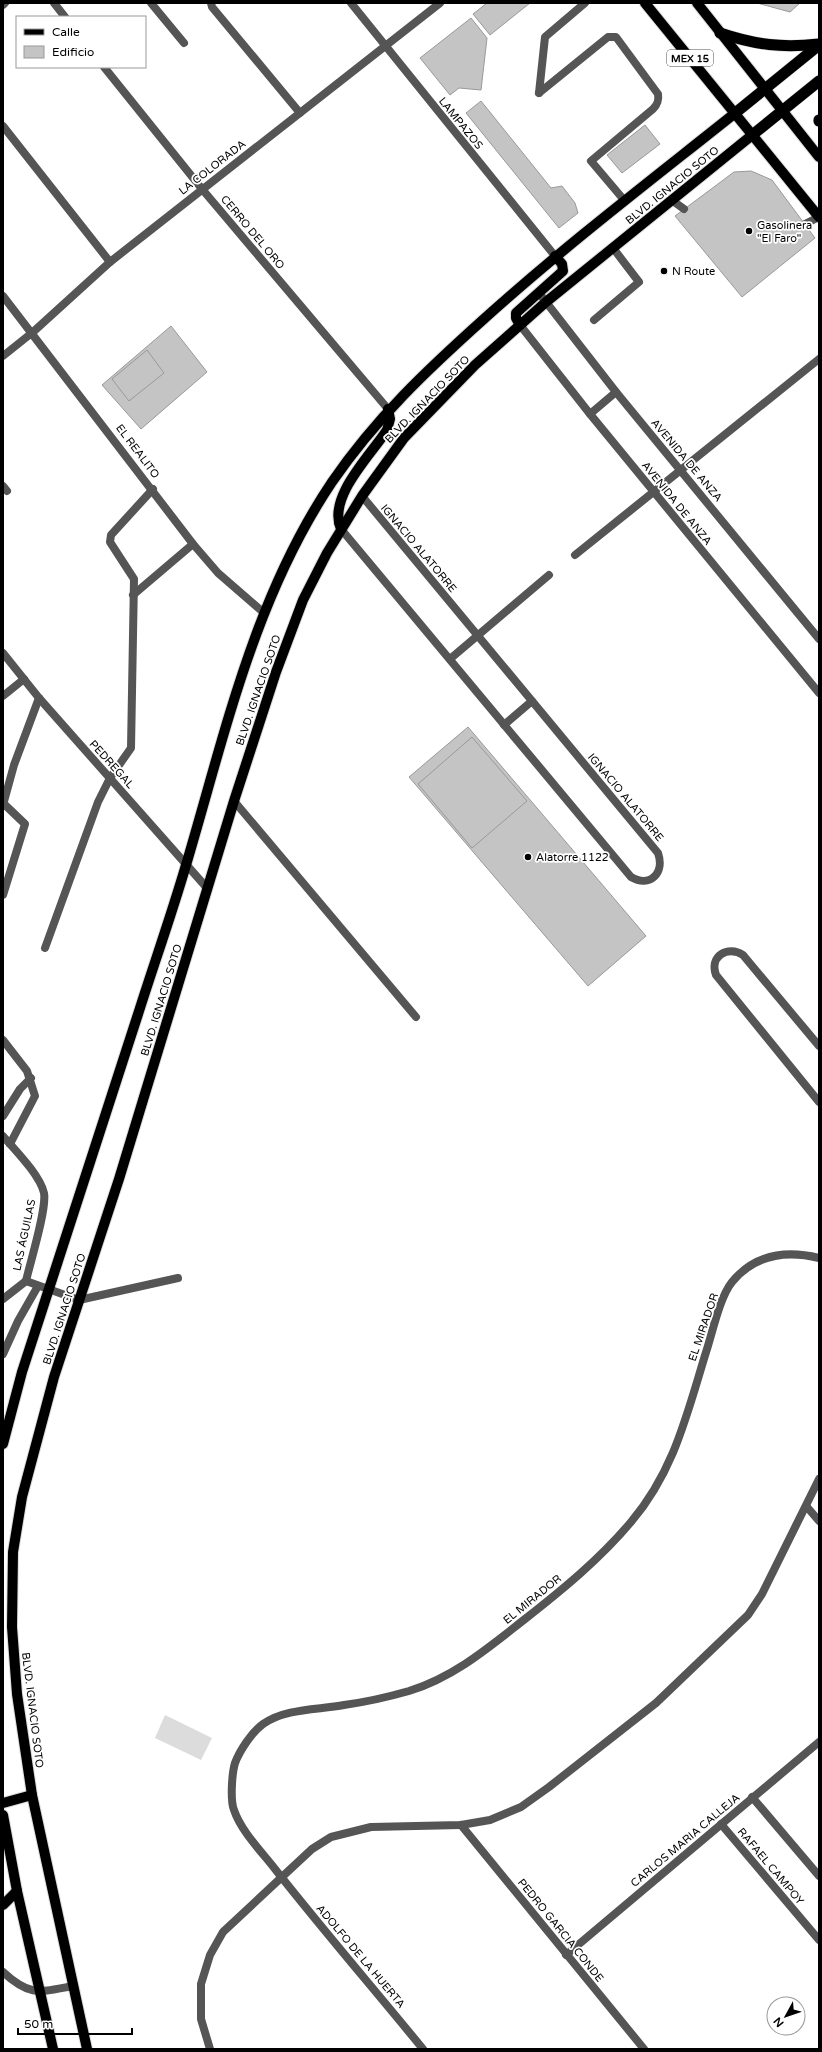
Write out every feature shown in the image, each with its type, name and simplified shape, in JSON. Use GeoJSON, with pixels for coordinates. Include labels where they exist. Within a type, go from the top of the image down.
{"type":"FeatureCollection","features":[{"type":"Feature","properties":{"kind":"highway"},"geometry":{"type":"LineString","coordinates":[[720,34],[760,45],[790,47],[819,45]]}},
{"type":"Feature","properties":{"kind":"highway"},"geometry":{"type":"LineString","coordinates":[[734,114],[819,45]]}},
{"type":"Feature","properties":{"kind":"highway"},"geometry":{"type":"LineString","coordinates":[[751,136],[819,81]]}},
{"type":"Feature","properties":{"kind":"main road","name":"MEX 15"},"geometry":{"type":"LineString","coordinates":[[645,3],[751,136],[819,217]]}},
{"type":"Feature","properties":{"kind":"main road","name":"MEX 15"},"geometry":{"type":"LineString","coordinates":[[697,3],[720,34],[819,156]]}},
{"type":"Feature","properties":{"kind":"main road","name":"BLVD. IGNACIO SOTO"},"geometry":{"type":"LineString","coordinates":[[3,1444],[22,1372],[186,864],[221,740],[263,612],[298,539],[318,504],[351,456],[388,409],[438,360],[555,256],[734,114]]}},
{"type":"Feature","properties":{"kind":"main road","name":"BLVD. IGNACIO SOTO"},"geometry":{"type":"LineString","coordinates":[[87,2049],[32,1795],[17,1694],[12,1627],[13,1552],[22,1497],[54,1377],[124,1165],[207,888],[276,672],[303,600],[341,529],[362,496],[404,438],[475,365],[546,302],[751,136]]}},
{"type":"Feature","properties":{"kind":"main road"},"geometry":{"type":"LineString","coordinates":[[520,325],[516,318],[516,313],[563,271],[562,264],[555,256]]}},
{"type":"Feature","properties":{"kind":"main road"},"geometry":{"type":"LineString","coordinates":[[341,529],[338,521],[342,495],[388,430],[390,419],[388,409]]}},
{"type":"Feature","properties":{"kind":"main road"},"geometry":{"type":"LineString","coordinates":[[3,1803],[32,1795]]}},
{"type":"Feature","properties":{"kind":"main road"},"geometry":{"type":"LineString","coordinates":[[3,1815],[17,1891],[53,2049]]}},
{"type":"Feature","properties":{"kind":"main road"},"geometry":{"type":"LineString","coordinates":[[3,1905],[17,1891]]}},
{"type":"Feature","properties":{"kind":"street"},"geometry":{"type":"LineString","coordinates":[[54,3],[64,16]]}},
{"type":"Feature","properties":{"kind":"street"},"geometry":{"type":"LineString","coordinates":[[151,3],[184,43]]}},
{"type":"Feature","properties":{"kind":"street"},"geometry":{"type":"LineString","coordinates":[[211,3],[212,7],[300,113]]}},
{"type":"Feature","properties":{"kind":"street","name":"LAMPAZOS"},"geometry":{"type":"LineString","coordinates":[[351,3],[555,256]]}},
{"type":"Feature","properties":{"kind":"street","name":"LA COLORADA"},"geometry":{"type":"LineString","coordinates":[[3,356],[33,332],[110,262],[386,47],[440,3]]}},
{"type":"Feature","properties":{"kind":"street"},"geometry":{"type":"LineString","coordinates":[[585,3],[545,37],[539,93],[608,37],[616,37],[658,94],[657,104],[653,109],[592,161],[624,200]]}},
{"type":"Feature","properties":{"kind":"street","name":"CERRO DEL ORO"},"geometry":{"type":"LineString","coordinates":[[105,68],[202,189],[388,409]]}},
{"type":"Feature","properties":{"kind":"street"},"geometry":{"type":"LineString","coordinates":[[3,126],[110,262]]}},
{"type":"Feature","properties":{"kind":"street"},"geometry":{"type":"LineString","coordinates":[[673,200],[684,209]]}},
{"type":"Feature","properties":{"kind":"street"},"geometry":{"type":"LineString","coordinates":[[805,224],[819,217]]}},
{"type":"Feature","properties":{"kind":"street"},"geometry":{"type":"LineString","coordinates":[[594,320],[639,282],[613,248]]}},
{"type":"Feature","properties":{"kind":"street","name":"AVENIDA DE ANZA"},"geometry":{"type":"LineString","coordinates":[[538,293],[616,392],[819,639]]}},
{"type":"Feature","properties":{"kind":"street","name":"EL REALITO"},"geometry":{"type":"LineString","coordinates":[[3,296],[33,332],[193,544],[218,573],[263,612]]}},
{"type":"Feature","properties":{"kind":"street","name":"AVENIDA DE ANZA"},"geometry":{"type":"LineString","coordinates":[[520,325],[590,414],[819,693]]}},
{"type":"Feature","properties":{"kind":"street"},"geometry":{"type":"LineString","coordinates":[[575,555],[682,471],[819,359]]}},
{"type":"Feature","properties":{"kind":"street"},"geometry":{"type":"LineString","coordinates":[[590,414],[616,392]]}},
{"type":"Feature","properties":{"kind":"street"},"geometry":{"type":"LineString","coordinates":[[45,948],[98,802],[110,778],[131,748],[134,579],[110,542],[111,535],[152,489]]}},
{"type":"Feature","properties":{"kind":"street","name":"IGNACIO ALATORRE"},"geometry":{"type":"LineString","coordinates":[[341,529],[631,877],[638,881],[646,881],[654,877],[660,870],[661,861],[658,853],[362,496]]}},
{"type":"Feature","properties":{"kind":"street"},"geometry":{"type":"LineString","coordinates":[[133,595],[193,544]]}},
{"type":"Feature","properties":{"kind":"street"},"geometry":{"type":"LineString","coordinates":[[450,659],[549,575]]}},
{"type":"Feature","properties":{"kind":"street","name":"PEDREGAL"},"geometry":{"type":"LineString","coordinates":[[3,653],[39,698],[207,888]]}},
{"type":"Feature","properties":{"kind":"street"},"geometry":{"type":"LineString","coordinates":[[3,696],[24,679]]}},
{"type":"Feature","properties":{"kind":"street"},"geometry":{"type":"LineString","coordinates":[[3,895],[25,824],[3,804],[14,765],[39,698]]}},
{"type":"Feature","properties":{"kind":"street"},"geometry":{"type":"LineString","coordinates":[[504,725],[532,701]]}},
{"type":"Feature","properties":{"kind":"street"},"geometry":{"type":"LineString","coordinates":[[234,801],[416,1017]]}},
{"type":"Feature","properties":{"kind":"street"},"geometry":{"type":"LineString","coordinates":[[819,1046],[743,954],[736,950],[728,950],[715,960],[713,968],[716,975],[819,1102]]}},
{"type":"Feature","properties":{"kind":"street"},"geometry":{"type":"LineString","coordinates":[[3,1040],[22,1063],[31,1078],[35,1096],[10,1144]]}},
{"type":"Feature","properties":{"kind":"street"},"geometry":{"type":"LineString","coordinates":[[3,1116],[20,1089],[31,1078]]}},
{"type":"Feature","properties":{"kind":"street","name":"LAS ÁGUILAS"},"geometry":{"type":"LineString","coordinates":[[3,1136],[39,1181],[44,1194],[43,1209],[26,1281]]}},
{"type":"Feature","properties":{"kind":"street","name":"EL MIRADOR"},"geometry":{"type":"LineString","coordinates":[[282,1878],[243,1828],[233,1809],[232,1784],[235,1762],[251,1736],[263,1725],[274,1718],[391,1695],[432,1683],[457,1671],[557,1594],[630,1523],[653,1493],[674,1454],[711,1336],[730,1283],[744,1270],[760,1260],[775,1255],[788,1253],[819,1258]]}},
{"type":"Feature","properties":{"kind":"street"},"geometry":{"type":"LineString","coordinates":[[3,1299],[26,1281],[79,1300],[178,1278]]}},
{"type":"Feature","properties":{"kind":"street"},"geometry":{"type":"LineString","coordinates":[[3,1354],[18,1321],[38,1286]]}},
{"type":"Feature","properties":{"kind":"street"},"geometry":{"type":"LineString","coordinates":[[210,2049],[201,2019],[201,1984],[210,1955],[222,1932],[312,1849],[331,1837],[348,1831],[371,1827],[461,1825],[490,1820],[521,1807],[603,1745],[667,1693],[748,1615],[762,1594],[807,1507],[819,1479]]}},
{"type":"Feature","properties":{"kind":"street"},"geometry":{"type":"LineString","coordinates":[[807,1507],[819,1521]]}},
{"type":"Feature","properties":{"kind":"street","name":"CARLOS MARIA CALLEJA"},"geometry":{"type":"LineString","coordinates":[[566,1955],[819,1742]]}},
{"type":"Feature","properties":{"kind":"street"},"geometry":{"type":"LineString","coordinates":[[752,1797],[819,1876]]}},
{"type":"Feature","properties":{"kind":"street","name":"RAFAEL CAMPOY"},"geometry":{"type":"LineString","coordinates":[[721,1824],[819,1940]]}},
{"type":"Feature","properties":{"kind":"street","name":"PEDRO GARCIA CONDE"},"geometry":{"type":"LineString","coordinates":[[461,1825],[644,2049]]}},
{"type":"Feature","properties":{"kind":"street","name":"ADOLFO DE LA HUERTA"},"geometry":{"type":"LineString","coordinates":[[282,1878],[423,2049]]}},
{"type":"Feature","properties":{"kind":"street"},"geometry":{"type":"LineString","coordinates":[[3,1972],[13,1981],[26,1989],[40,1992],[74,1986]]}},
{"type":"Feature","properties":{"kind":"shaded area"},"geometry":{"type":"Polygon","coordinates":[[[165,1715],[212,1738],[201,1760],[155,1738],[165,1715]]]}},
{"type":"Feature","properties":{"kind":"building"},"geometry":{"type":"Polygon","coordinates":[[[487,3],[530,3],[490,35],[473,14],[487,3]]]}},
{"type":"Feature","properties":{"kind":"building"},"geometry":{"type":"Polygon","coordinates":[[[757,3],[800,3],[790,12],[757,3]]]}},
{"type":"Feature","properties":{"kind":"building"},"geometry":{"type":"Polygon","coordinates":[[[471,18],[487,38],[481,90],[459,88],[450,95],[420,58],[471,18]]]}},
{"type":"Feature","properties":{"kind":"building"},"geometry":{"type":"Polygon","coordinates":[[[481,101],[551,188],[562,186],[575,203],[578,213],[559,228],[466,113],[481,101]]]}},
{"type":"Feature","properties":{"kind":"building"},"geometry":{"type":"Polygon","coordinates":[[[645,125],[660,144],[622,173],[607,155],[645,125]]]}},
{"type":"Feature","properties":{"kind":"building","name":"Gasolinera \"El Faro\""},"geometry":{"type":"Polygon","coordinates":[[[751,171],[772,180],[815,238],[742,297],[675,216],[734,172],[751,171]]]}},
{"type":"Feature","properties":{"kind":"building"},"geometry":{"type":"Polygon","coordinates":[[[171,326],[207,372],[141,429],[102,385],[171,326]]]}},
{"type":"Feature","properties":{"kind":"building"},"geometry":{"type":"Polygon","coordinates":[[[147,350],[164,373],[129,401],[112,379],[147,350]]]}},
{"type":"Feature","properties":{"kind":"building","name":"Alatorre 1122"},"geometry":{"type":"Polygon","coordinates":[[[468,727],[646,936],[588,986],[409,777],[468,727]]]}},
{"type":"Feature","properties":{"kind":"building"},"geometry":{"type":"Polygon","coordinates":[[[472,737],[527,801],[472,848],[418,784],[472,737]]]}},
{"type":"Feature","properties":{"kind":"place","name":"Gasolinera \"El Faro\""},"geometry":{"type":"Point","coordinates":[749,231]}},
{"type":"Feature","properties":{"kind":"place","name":"N Route"},"geometry":{"type":"Point","coordinates":[664,271]}},
{"type":"Feature","properties":{"kind":"place","name":"Alatorre 1122"},"geometry":{"type":"Point","coordinates":[528,857]}}]}
